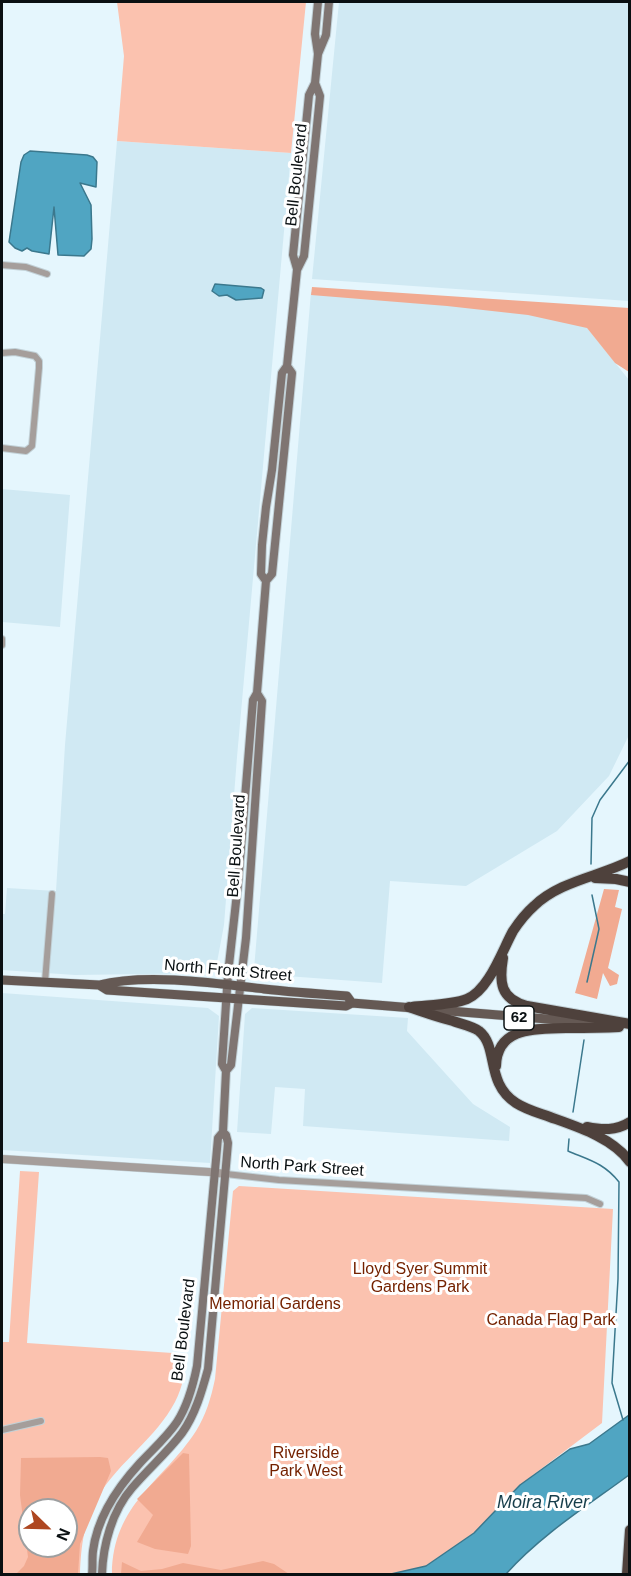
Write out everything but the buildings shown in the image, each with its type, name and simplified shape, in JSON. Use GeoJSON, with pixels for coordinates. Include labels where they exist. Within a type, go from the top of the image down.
{"type":"FeatureCollection","features":[{"type":"Feature","properties":{"kind":"highway"},"geometry":{"type":"LineString","coordinates":[[409,1007],[466,1000],[474,995],[486,982],[508,940],[525,915],[541,900],[560,888],[630,861]]}},
{"type":"Feature","properties":{"kind":"highway"},"geometry":{"type":"LineString","coordinates":[[586,879],[607,878],[630,882]]}},
{"type":"Feature","properties":{"kind":"highway"},"geometry":{"type":"LineString","coordinates":[[508,940],[500,976],[504,992],[513,1001],[630,1026]]}},
{"type":"Feature","properties":{"kind":"highway"},"geometry":{"type":"LineString","coordinates":[[409,1007],[478,1031],[489,1047],[497,1081],[505,1094],[516,1103],[535,1112],[595,1129],[619,1128],[630,1122]]}},
{"type":"Feature","properties":{"kind":"highway"},"geometry":{"type":"LineString","coordinates":[[497,1081],[496,1063],[499,1051],[507,1040],[519,1032],[534,1029],[630,1026]]}},
{"type":"Feature","properties":{"kind":"highway"},"geometry":{"type":"LineString","coordinates":[[566,1122],[613,1144],[630,1162]]}},
{"type":"Feature","properties":{"kind":"highway"},"geometry":{"type":"LineString","coordinates":[[627,1575],[630,1530]]}},
{"type":"Feature","properties":{"kind":"main road","name":"Bell Boulevard"},"geometry":{"type":"LineString","coordinates":[[92,1575],[93,1550],[100,1525],[111,1500],[176,1424],[192,1390],[197,1366],[218,1138],[223,1132],[226,1071],[222,1064],[227,985],[253,700],[257,693],[266,581],[261,574],[263,536],[282,373],[287,366],[297,270],[304,256],[320,96],[315,83],[318,54],[315,34],[318,2]]}},
{"type":"Feature","properties":{"kind":"main road","name":"Bell Boulevard"},"geometry":{"type":"LineString","coordinates":[[318,54],[326,35],[329,2]]}},
{"type":"Feature","properties":{"kind":"main road","name":"Bell Boulevard"},"geometry":{"type":"LineString","coordinates":[[226,1071],[231,1065],[246,938],[262,701],[257,693]]}},
{"type":"Feature","properties":{"kind":"main road","name":"North Front Street"},"geometry":{"type":"LineString","coordinates":[[2,980],[99,985],[148,980],[227,985],[347,996],[352,1003]]}},
{"type":"Feature","properties":{"kind":"main road","name":"North Front Street"},"geometry":{"type":"LineString","coordinates":[[99,985],[107,990],[346,1006],[352,1003],[630,1026]]}},
{"type":"Feature","properties":{"kind":"main road","name":"Bell Boulevard"},"geometry":{"type":"LineString","coordinates":[[102,1575],[102,1563],[109,1533],[120,1505],[130,1490],[183,1432],[208,1369],[228,1143],[223,1132]]}},
{"type":"Feature","properties":{"kind":"street"},"geometry":{"type":"LineString","coordinates":[[2,265],[26,267],[47,274]]}},
{"type":"Feature","properties":{"kind":"street"},"geometry":{"type":"LineString","coordinates":[[2,353],[15,352],[35,356],[39,362],[32,446],[26,451],[2,448]]}},
{"type":"Feature","properties":{"kind":"street"},"geometry":{"type":"LineString","coordinates":[[2,639],[2,645]]}},
{"type":"Feature","properties":{"kind":"street"},"geometry":{"type":"LineString","coordinates":[[45,982],[52,894]]}},
{"type":"Feature","properties":{"kind":"street","name":"North Park Street"},"geometry":{"type":"LineString","coordinates":[[2,1158],[215,1173],[279,1180],[586,1198],[600,1204]]}},
{"type":"Feature","properties":{"kind":"street"},"geometry":{"type":"LineString","coordinates":[[2,1430],[41,1421]]}},
{"type":"Feature","properties":{"kind":"shaded area"},"geometry":{"type":"Polygon","coordinates":[[[339,2],[629,2],[629,301],[312,279],[339,2]]]}},
{"type":"Feature","properties":{"kind":"shaded area"},"geometry":{"type":"Polygon","coordinates":[[[117,141],[291,153],[224,925],[215,973],[75,975],[2,970],[2,914],[5,914],[7,888],[56,891],[65,745],[117,141]]]}},
{"type":"Feature","properties":{"kind":"shaded area"},"geometry":{"type":"Polygon","coordinates":[[[312,287],[629,308],[629,372],[615,363],[587,328],[528,315],[311,295],[312,287]]]}},
{"type":"Feature","properties":{"kind":"shaded area"},"geometry":{"type":"Polygon","coordinates":[[[311,292],[576,314],[629,380],[629,735],[609,776],[557,831],[466,886],[390,881],[382,983],[259,974],[254,969],[311,292]]]}},
{"type":"Feature","properties":{"kind":"shaded area"},"geometry":{"type":"Polygon","coordinates":[[[2,489],[70,495],[60,627],[2,622],[2,489]]]}},
{"type":"Feature","properties":{"kind":"shaded area"},"geometry":{"type":"Polygon","coordinates":[[[604,889],[619,890],[615,907],[622,909],[608,968],[619,975],[617,984],[610,986],[603,973],[597,999],[575,993],[604,889]]]}},
{"type":"Feature","properties":{"kind":"shaded area"},"geometry":{"type":"Polygon","coordinates":[[[2,993],[208,1008],[219,1016],[210,1163],[2,1150],[2,993]]]}},
{"type":"Feature","properties":{"kind":"shaded area"},"geometry":{"type":"Polygon","coordinates":[[[252,1008],[408,1018],[407,1031],[473,1104],[510,1127],[509,1141],[303,1126],[305,1089],[275,1087],[271,1134],[237,1132],[245,1014],[252,1008]]]}},
{"type":"Feature","properties":{"kind":"shaded area"},"geometry":{"type":"Polygon","coordinates":[[[183,1453],[189,1454],[191,1546],[188,1554],[155,1549],[137,1542],[153,1515],[137,1499],[183,1453]]]}},
{"type":"Feature","properties":{"kind":"shaded area"},"geometry":{"type":"Polygon","coordinates":[[[21,1458],[108,1458],[111,1471],[80,1544],[78,1574],[16,1574],[24,1566],[28,1558],[78,1558],[78,1498],[20,1498],[21,1458]]]}},
{"type":"Feature","properties":{"kind":"shaded area"},"geometry":{"type":"Polygon","coordinates":[[[263,1561],[274,1564],[289,1574],[121,1574],[122,1562],[141,1571],[162,1569],[183,1563],[221,1570],[263,1561]]]}},
{"type":"Feature","properties":{"kind":"green space"},"geometry":{"type":"Polygon","coordinates":[[[117,2],[306,2],[291,153],[117,141],[124,56],[117,2]]]}},
{"type":"Feature","properties":{"kind":"green space"},"geometry":{"type":"Polygon","coordinates":[[[20,1171],[39,1172],[27,1343],[187,1354],[180,1391],[167,1415],[117,1471],[94,1504],[84,1533],[80,1574],[2,1574],[2,1342],[9,1342],[20,1171]]]}},
{"type":"Feature","properties":{"kind":"green space","name":"Riverside Park West"},"geometry":{"type":"Polygon","coordinates":[[[239,1186],[613,1209],[602,1423],[533,1475],[474,1533],[426,1566],[391,1574],[112,1574],[121,1529],[130,1511],[183,1449],[200,1425],[208,1406],[215,1379],[233,1191],[239,1186]]]}},
{"type":"Feature","properties":{"kind":"water"},"geometry":{"type":"Polygon","coordinates":[[[30,151],[87,155],[93,157],[97,162],[96,187],[80,183],[91,205],[91,249],[84,256],[58,255],[54,207],[49,254],[27,248],[22,251],[9,242],[21,162],[24,155],[30,151]]]}},
{"type":"Feature","properties":{"kind":"water"},"geometry":{"type":"Polygon","coordinates":[[[215,284],[264,290],[262,298],[236,300],[227,295],[219,296],[212,291],[215,284]]]}},
{"type":"Feature","properties":{"kind":"water","name":"Moira River"},"geometry":{"type":"Polygon","coordinates":[[[629,1415],[629,1475],[534,1546],[506,1574],[391,1574],[426,1566],[474,1533],[520,1485],[570,1449],[589,1444],[629,1415]]]}},
{"type":"Feature","properties":{"kind":"waterway"},"geometry":{"type":"LineString","coordinates":[[591,864],[592,818],[600,800],[630,760]]}},
{"type":"Feature","properties":{"kind":"waterway"},"geometry":{"type":"LineString","coordinates":[[587,982],[599,929],[592,895]]}},
{"type":"Feature","properties":{"kind":"waterway"},"geometry":{"type":"LineString","coordinates":[[573,1112],[584,1040]]}},
{"type":"Feature","properties":{"kind":"waterway"},"geometry":{"type":"LineString","coordinates":[[569,1139],[568,1151],[602,1166],[619,1182],[618,1279],[612,1383],[623,1420]]}},
{"type":"Feature","properties":{"kind":"park label","name":"Lloyd Syer Summit Gardens Park"},"geometry":{"type":"Point","coordinates":[420,1279]}},
{"type":"Feature","properties":{"kind":"park label","name":"Memorial Gardens"},"geometry":{"type":"Point","coordinates":[275,1305]}},
{"type":"Feature","properties":{"kind":"park label","name":"Canada Flag Park"},"geometry":{"type":"Point","coordinates":[551,1321]}}]}
